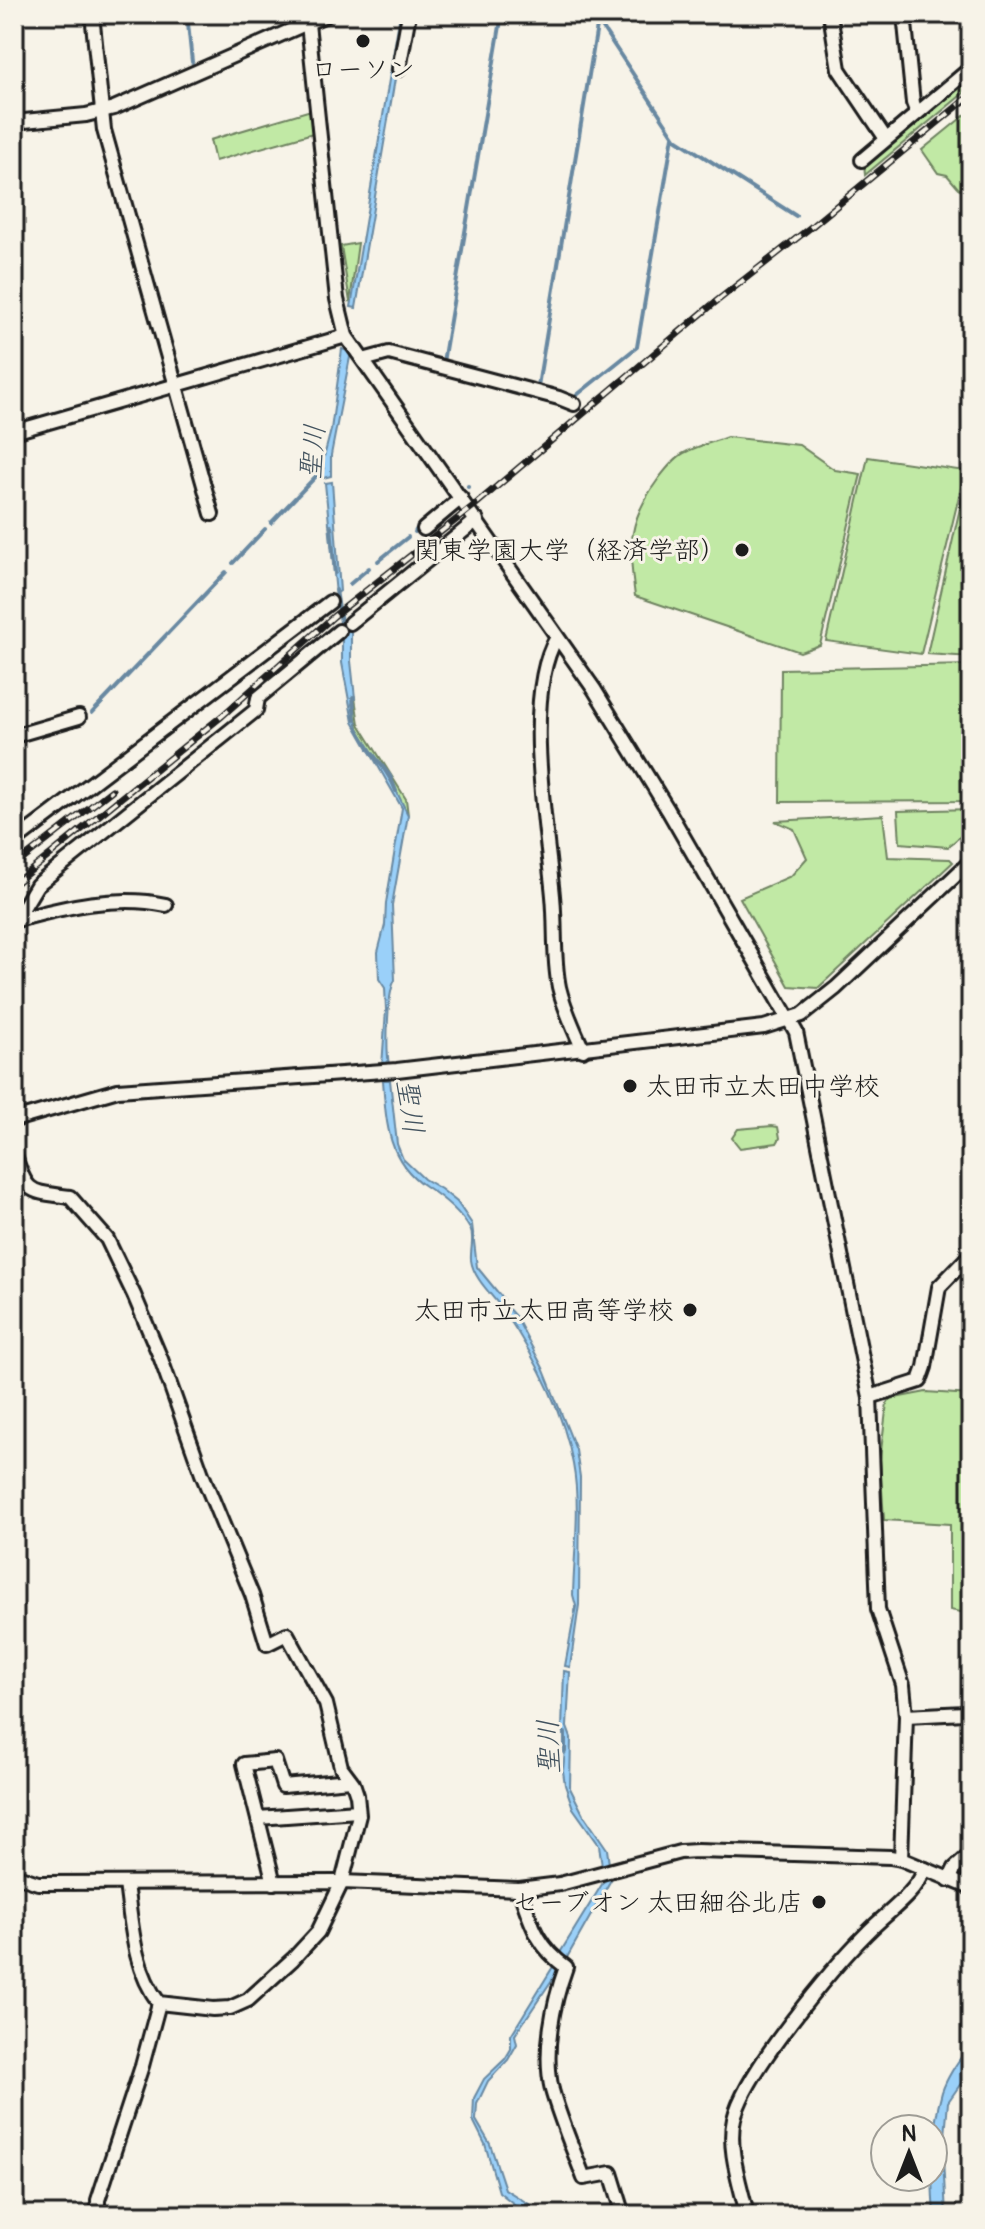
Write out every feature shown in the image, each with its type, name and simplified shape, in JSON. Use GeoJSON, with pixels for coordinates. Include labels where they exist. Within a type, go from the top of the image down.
{"type":"FeatureCollection","features":[{"type":"Feature","properties":{"kind":"street"},"geometry":{"type":"LineString","coordinates":[[92,14],[104,130],[212,514]]}},
{"type":"Feature","properties":{"kind":"street"},"geometry":{"type":"LineString","coordinates":[[14,122],[102,112],[161,89],[308,19],[328,14]]}},
{"type":"Feature","properties":{"kind":"street"},"geometry":{"type":"LineString","coordinates":[[399,69],[409,14]]}},
{"type":"Feature","properties":{"kind":"street"},"geometry":{"type":"LineString","coordinates":[[830,14],[836,63],[886,139]]}},
{"type":"Feature","properties":{"kind":"street"},"geometry":{"type":"LineString","coordinates":[[904,14],[913,103],[917,113]]}},
{"type":"Feature","properties":{"kind":"street"},"geometry":{"type":"LineString","coordinates":[[308,19],[337,299],[346,336],[477,520],[630,747],[791,1020],[870,1397],[878,1609],[903,1685],[906,1716],[901,1859]]}},
{"type":"Feature","properties":{"kind":"street"},"geometry":{"type":"LineString","coordinates":[[862,160],[971,68]]}},
{"type":"Feature","properties":{"kind":"street"},"geometry":{"type":"LineString","coordinates":[[14,432],[346,336]]}},
{"type":"Feature","properties":{"kind":"street"},"geometry":{"type":"LineString","coordinates":[[363,360],[389,353],[574,404]]}},
{"type":"Feature","properties":{"kind":"street"},"geometry":{"type":"LineString","coordinates":[[424,529],[461,498]]}},
{"type":"Feature","properties":{"kind":"street"},"geometry":{"type":"LineString","coordinates":[[16,922],[37,885],[256,710],[258,698],[477,520]]}},
{"type":"Feature","properties":{"kind":"street"},"geometry":{"type":"LineString","coordinates":[[14,842],[330,602]]}},
{"type":"Feature","properties":{"kind":"street"},"geometry":{"type":"LineString","coordinates":[[557,637],[548,656],[538,716],[540,757],[554,901],[558,983],[564,1008],[583,1050]]}},
{"type":"Feature","properties":{"kind":"street"},"geometry":{"type":"LineString","coordinates":[[14,736],[79,717]]}},
{"type":"Feature","properties":{"kind":"street"},"geometry":{"type":"LineString","coordinates":[[14,1120],[118,1090],[397,1070],[731,1032],[791,1020],[836,988],[969,865]]}},
{"type":"Feature","properties":{"kind":"street"},"geometry":{"type":"LineString","coordinates":[[16,922],[67,907],[147,901],[166,905]]}},
{"type":"Feature","properties":{"kind":"street"},"geometry":{"type":"LineString","coordinates":[[14,1153],[27,1187],[33,1192],[70,1197],[107,1239],[161,1359],[202,1474],[252,1595],[267,1644],[287,1634],[326,1704],[341,1767],[357,1795],[358,1811],[342,1882],[318,1932],[248,2000],[230,2008],[213,2009],[159,2003]]}},
{"type":"Feature","properties":{"kind":"street"},"geometry":{"type":"LineString","coordinates":[[870,1397],[920,1381],[939,1287],[971,1254]]}},
{"type":"Feature","properties":{"kind":"street"},"geometry":{"type":"LineString","coordinates":[[906,1716],[971,1715]]}},
{"type":"Feature","properties":{"kind":"street"},"geometry":{"type":"LineString","coordinates":[[274,1883],[244,1764],[275,1761],[283,1786],[350,1780]]}},
{"type":"Feature","properties":{"kind":"street"},"geometry":{"type":"LineString","coordinates":[[258,1818],[358,1811]]}},
{"type":"Feature","properties":{"kind":"street"},"geometry":{"type":"LineString","coordinates":[[14,1875],[38,1883],[342,1882],[519,1889],[560,1884],[680,1852],[838,1854],[901,1859],[971,1888]]}},
{"type":"Feature","properties":{"kind":"street"},"geometry":{"type":"LineString","coordinates":[[949,1880],[955,1868],[971,1854]]}},
{"type":"Feature","properties":{"kind":"street"},"geometry":{"type":"LineString","coordinates":[[747,2215],[733,2147],[734,2119],[743,2096],[760,2067],[829,1974],[915,1887],[925,1869]]}},
{"type":"Feature","properties":{"kind":"street"},"geometry":{"type":"LineString","coordinates":[[98,2215],[98,2200],[159,2003],[143,1978],[134,1945],[126,1884]]}},
{"type":"Feature","properties":{"kind":"street"},"geometry":{"type":"LineString","coordinates":[[519,1889],[535,1934],[549,1955],[566,1967],[555,2000],[550,2034],[552,2087],[584,2178],[611,2173],[624,2215]]}},
{"type":"Feature","properties":{"kind":"green space"},"geometry":{"type":"Polygon","coordinates":[[[971,75],[971,87],[865,175],[864,163],[971,75]]]}},
{"type":"Feature","properties":{"kind":"green space"},"geometry":{"type":"Polygon","coordinates":[[[311,110],[313,133],[215,161],[210,140],[311,110]]]}},
{"type":"Feature","properties":{"kind":"green space"},"geometry":{"type":"Polygon","coordinates":[[[971,110],[971,190],[967,193],[947,175],[938,173],[922,150],[971,110]]]}},
{"type":"Feature","properties":{"kind":"green space"},"geometry":{"type":"Polygon","coordinates":[[[358,243],[350,302],[341,246],[358,243]]]}},
{"type":"Feature","properties":{"kind":"green space"},"geometry":{"type":"Polygon","coordinates":[[[727,437],[799,445],[835,470],[861,474],[820,645],[800,652],[635,596],[631,547],[636,520],[649,493],[679,456],[727,437]]]}},
{"type":"Feature","properties":{"kind":"green space"},"geometry":{"type":"Polygon","coordinates":[[[868,457],[965,471],[921,654],[826,641],[868,457]]]}},
{"type":"Feature","properties":{"kind":"green space"},"geometry":{"type":"Polygon","coordinates":[[[967,477],[971,477],[971,657],[927,654],[967,477]]]}},
{"type":"Feature","properties":{"kind":"green space"},"geometry":{"type":"Polygon","coordinates":[[[971,665],[971,801],[780,802],[781,669],[971,665]]]}},
{"type":"Feature","properties":{"kind":"green space"},"geometry":{"type":"Polygon","coordinates":[[[355,698],[359,724],[406,799],[408,815],[358,728],[352,704],[355,698]]]}},
{"type":"Feature","properties":{"kind":"green space"},"geometry":{"type":"Polygon","coordinates":[[[971,809],[971,827],[948,847],[900,843],[898,811],[971,809]]]}},
{"type":"Feature","properties":{"kind":"green space"},"geometry":{"type":"Polygon","coordinates":[[[883,815],[888,857],[950,859],[953,862],[818,988],[789,986],[740,898],[791,876],[807,858],[794,829],[775,821],[883,815]]]}},
{"type":"Feature","properties":{"kind":"green space"},"geometry":{"type":"Polygon","coordinates":[[[778,1127],[780,1138],[777,1143],[740,1148],[732,1138],[738,1129],[778,1127]]]}},
{"type":"Feature","properties":{"kind":"green space"},"geometry":{"type":"Polygon","coordinates":[[[926,1392],[971,1395],[971,1614],[950,1610],[950,1524],[884,1520],[880,1459],[887,1403],[890,1399],[926,1392]]]}},
{"type":"Feature","properties":{"kind":"water"},"geometry":{"type":"Polygon","coordinates":[[[400,14],[406,14],[356,308],[351,307],[400,14]]]}},
{"type":"Feature","properties":{"kind":"water"},"geometry":{"type":"Polygon","coordinates":[[[342,349],[351,352],[331,455],[331,476],[323,478],[320,472],[331,430],[342,349]]]}},
{"type":"Feature","properties":{"kind":"water"},"geometry":{"type":"Polygon","coordinates":[[[332,482],[340,591],[336,594],[325,483],[332,482]]]}},
{"type":"Feature","properties":{"kind":"water"},"geometry":{"type":"Polygon","coordinates":[[[351,628],[355,698],[352,704],[358,728],[408,815],[392,905],[395,980],[388,1021],[389,1065],[382,1066],[386,1010],[385,988],[379,979],[378,952],[385,925],[402,808],[353,722],[342,663],[342,635],[351,628]]]}},
{"type":"Feature","properties":{"kind":"water"},"geometry":{"type":"Polygon","coordinates":[[[383,1080],[390,1080],[397,1144],[403,1159],[424,1179],[457,1202],[472,1224],[477,1267],[504,1300],[501,1307],[475,1273],[471,1260],[472,1236],[466,1222],[450,1204],[412,1176],[396,1152],[385,1111],[383,1080]]]}},
{"type":"Feature","properties":{"kind":"water"},"geometry":{"type":"Polygon","coordinates":[[[506,1306],[516,1317],[543,1368],[576,1450],[580,1477],[579,1605],[570,1667],[565,1666],[576,1606],[573,1595],[577,1496],[573,1464],[555,1404],[537,1365],[504,1311],[506,1306]]]}},
{"type":"Feature","properties":{"kind":"water"},"geometry":{"type":"Polygon","coordinates":[[[564,1671],[570,1672],[567,1727],[571,1738],[570,1788],[607,1849],[609,1864],[602,1866],[599,1845],[573,1808],[565,1785],[566,1739],[562,1728],[564,1671]]]}},
{"type":"Feature","properties":{"kind":"water"},"geometry":{"type":"Polygon","coordinates":[[[612,1878],[565,1961],[558,1956],[604,1881],[612,1878]]]}},
{"type":"Feature","properties":{"kind":"water"},"geometry":{"type":"Polygon","coordinates":[[[554,1965],[560,1968],[515,2035],[517,2044],[508,2060],[488,2081],[477,2104],[476,2120],[490,2144],[505,2189],[532,2206],[540,2215],[528,2215],[499,2192],[485,2144],[473,2120],[474,2098],[484,2079],[505,2059],[511,2049],[511,2035],[554,1965]]]}},
{"type":"Feature","properties":{"kind":"water"},"geometry":{"type":"Polygon","coordinates":[[[971,2043],[971,2069],[948,2102],[947,2113],[937,2113],[942,2092],[971,2043]]]}},
{"type":"Feature","properties":{"kind":"water"},"geometry":{"type":"Polygon","coordinates":[[[933,2193],[945,2193],[946,2215],[934,2215],[933,2193]]]}},
{"type":"Feature","properties":{"kind":"waterway"},"geometry":{"type":"LineString","coordinates":[[187,14],[192,62]]}},
{"type":"Feature","properties":{"kind":"waterway"},"geometry":{"type":"LineString","coordinates":[[443,362],[502,14]]}},
{"type":"Feature","properties":{"kind":"waterway"},"geometry":{"type":"LineString","coordinates":[[538,386],[598,20]]}},
{"type":"Feature","properties":{"kind":"waterway"},"geometry":{"type":"LineString","coordinates":[[600,24],[676,139],[796,216]]}},
{"type":"Feature","properties":{"kind":"waterway"},"geometry":{"type":"LineString","coordinates":[[577,395],[637,347],[673,136]]}},
{"type":"Feature","properties":{"kind":"waterway"},"geometry":{"type":"LineString","coordinates":[[533,387],[552,389]]}},
{"type":"Feature","properties":{"kind":"waterway"},"geometry":{"type":"LineString","coordinates":[[271,523],[323,469]]}},
{"type":"Feature","properties":{"kind":"waterway"},"geometry":{"type":"LineString","coordinates":[[415,532],[419,525]]}},
{"type":"Feature","properties":{"kind":"waterway","name":"聖川"},"geometry":{"type":"LineString","coordinates":[[331,526],[335,573]]}},
{"type":"Feature","properties":{"kind":"waterway"},"geometry":{"type":"LineString","coordinates":[[233,563],[265,529]]}},
{"type":"Feature","properties":{"kind":"waterway"},"geometry":{"type":"LineString","coordinates":[[378,561],[408,537]]}},
{"type":"Feature","properties":{"kind":"waterway"},"geometry":{"type":"LineString","coordinates":[[350,584],[369,568]]}},
{"type":"Feature","properties":{"kind":"waterway"},"geometry":{"type":"LineString","coordinates":[[92,713],[226,572]]}},
{"type":"Feature","properties":{"kind":"waterway","name":"聖川"},"geometry":{"type":"LineString","coordinates":[[336,590],[342,629]]}},
{"type":"Feature","properties":{"kind":"waterway","name":"聖川"},"geometry":{"type":"LineString","coordinates":[[353,697],[355,720]]}},
{"type":"Feature","properties":{"kind":"waterway","name":"聖川"},"geometry":{"type":"LineString","coordinates":[[369,749],[390,776],[396,791]]}},
{"type":"Feature","properties":{"kind":"waterway","name":"聖川"},"geometry":{"type":"LineString","coordinates":[[565,1733],[565,1752]]}},
{"type":"Feature","properties":{"kind":"railway"},"geometry":{"type":"LineString","coordinates":[[14,884],[222,716],[334,616],[476,504],[713,304],[971,95]]}},
{"type":"Feature","properties":{"kind":"railway"},"geometry":{"type":"LineString","coordinates":[[14,866],[112,790]]}},
{"type":"Feature","properties":{"kind":"place","name":"ローソン"},"geometry":{"type":"Point","coordinates":[363,41]}},
{"type":"Feature","properties":{"kind":"place","name":"関東学園大学（経済学部）"},"geometry":{"type":"Point","coordinates":[742,550]}},
{"type":"Feature","properties":{"kind":"place","name":"太田市立太田中学校"},"geometry":{"type":"Point","coordinates":[630,1086]}},
{"type":"Feature","properties":{"kind":"place","name":"太田市立太田高等学校"},"geometry":{"type":"Point","coordinates":[690,1310]}},
{"type":"Feature","properties":{"kind":"place","name":"セーブオン 太田細谷北店"},"geometry":{"type":"Point","coordinates":[819,1902]}}]}
